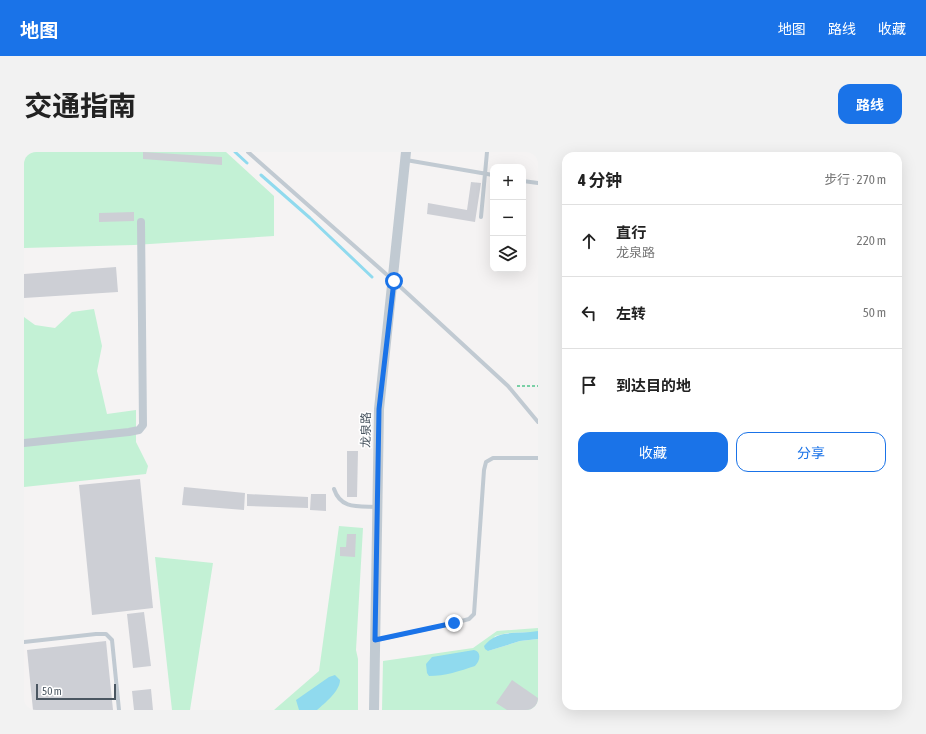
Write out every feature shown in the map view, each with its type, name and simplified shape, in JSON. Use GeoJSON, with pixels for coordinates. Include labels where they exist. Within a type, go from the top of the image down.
{"type":"FeatureCollection","features":[{"type":"Feature","properties":{"kind":"street","name":"龙泉路"},"geometry":{"type":"LineString","coordinates":[[374,710],[379,409],[394,281],[406,156]]}},
{"type":"Feature","properties":{"kind":"street"},"geometry":{"type":"LineString","coordinates":[[24,443],[129,432],[139,430],[142,425],[141,222]]}},
{"type":"Feature","properties":{"kind":"lane"},"geometry":{"type":"LineString","coordinates":[[248,152],[394,281],[508,386],[538,422]]}},
{"type":"Feature","properties":{"kind":"lane"},"geometry":{"type":"LineString","coordinates":[[481,217],[487,152]]}},
{"type":"Feature","properties":{"kind":"lane"},"geometry":{"type":"LineString","coordinates":[[406,156],[490,175]]}},
{"type":"Feature","properties":{"kind":"lane"},"geometry":{"type":"LineString","coordinates":[[526,181],[538,183]]}},
{"type":"Feature","properties":{"kind":"lane"},"geometry":{"type":"LineString","coordinates":[[375,640],[454,623],[469,619],[474,614],[484,470],[486,462],[493,458],[538,458]]}},
{"type":"Feature","properties":{"kind":"lane"},"geometry":{"type":"LineString","coordinates":[[334,489],[336,497],[343,503],[352,506],[378,507]]}},
{"type":"Feature","properties":{"kind":"lane"},"geometry":{"type":"LineString","coordinates":[[24,642],[106,634],[112,640],[119,710]]}},
{"type":"Feature","properties":{"kind":"path"},"geometry":{"type":"LineString","coordinates":[[508,386],[538,386]]}},
{"type":"Feature","properties":{"kind":"green space"},"geometry":{"type":"Polygon","coordinates":[[[24,152],[226,152],[274,196],[274,236],[134,245],[24,248],[24,152]]]}},
{"type":"Feature","properties":{"kind":"green space"},"geometry":{"type":"Polygon","coordinates":[[[94,309],[102,346],[97,371],[107,414],[136,410],[136,442],[148,466],[146,474],[24,487],[24,317],[35,325],[55,328],[72,312],[94,309]]]}},
{"type":"Feature","properties":{"kind":"green space"},"geometry":{"type":"Polygon","coordinates":[[[339,526],[363,528],[356,650],[358,659],[358,710],[274,710],[319,671],[339,526]]]}},
{"type":"Feature","properties":{"kind":"green space"},"geometry":{"type":"Polygon","coordinates":[[[155,557],[213,563],[190,710],[172,710],[155,557]]]}},
{"type":"Feature","properties":{"kind":"green space"},"geometry":{"type":"Polygon","coordinates":[[[538,628],[537,632],[508,633],[495,636],[488,651],[520,641],[538,639],[538,710],[382,710],[383,661],[473,648],[497,631],[538,628]]]}},
{"type":"Feature","properties":{"kind":"water"},"geometry":{"type":"Polygon","coordinates":[[[538,631],[538,639],[520,641],[488,651],[484,646],[490,640],[502,634],[538,631]]]}},
{"type":"Feature","properties":{"kind":"water"},"geometry":{"type":"Polygon","coordinates":[[[474,650],[477,651],[479,655],[478,662],[475,666],[441,675],[429,676],[427,673],[426,664],[432,657],[474,650]]]}},
{"type":"Feature","properties":{"kind":"water"},"geometry":{"type":"Polygon","coordinates":[[[335,675],[340,680],[338,688],[328,700],[317,710],[299,710],[296,700],[329,677],[335,675]]]}},
{"type":"Feature","properties":{"kind":"building"},"geometry":{"type":"Polygon","coordinates":[[[143,152],[222,157],[222,165],[143,159],[143,152]]]}},
{"type":"Feature","properties":{"kind":"building"},"geometry":{"type":"Polygon","coordinates":[[[471,182],[481,183],[475,222],[427,214],[428,203],[467,210],[471,182]]]}},
{"type":"Feature","properties":{"kind":"building"},"geometry":{"type":"Polygon","coordinates":[[[134,212],[134,221],[99,222],[99,213],[134,212]]]}},
{"type":"Feature","properties":{"kind":"building"},"geometry":{"type":"Polygon","coordinates":[[[116,267],[118,292],[24,298],[24,274],[116,267]]]}},
{"type":"Feature","properties":{"kind":"building"},"geometry":{"type":"Polygon","coordinates":[[[347,451],[358,451],[357,497],[347,497],[347,451]]]}},
{"type":"Feature","properties":{"kind":"building"},"geometry":{"type":"Polygon","coordinates":[[[140,479],[153,608],[92,615],[79,485],[140,479]]]}},
{"type":"Feature","properties":{"kind":"building"},"geometry":{"type":"Polygon","coordinates":[[[184,487],[245,493],[244,510],[182,505],[184,487]]]}},
{"type":"Feature","properties":{"kind":"building"},"geometry":{"type":"Polygon","coordinates":[[[247,494],[308,497],[308,508],[247,506],[247,494]]]}},
{"type":"Feature","properties":{"kind":"building"},"geometry":{"type":"Polygon","coordinates":[[[311,494],[326,494],[326,511],[310,510],[311,494]]]}},
{"type":"Feature","properties":{"kind":"building"},"geometry":{"type":"Polygon","coordinates":[[[347,534],[356,534],[355,557],[340,556],[340,547],[346,547],[347,534]]]}},
{"type":"Feature","properties":{"kind":"building"},"geometry":{"type":"Polygon","coordinates":[[[144,612],[151,666],[133,668],[127,614],[144,612]]]}},
{"type":"Feature","properties":{"kind":"building"},"geometry":{"type":"Polygon","coordinates":[[[106,641],[113,710],[33,710],[27,650],[106,641]]]}},
{"type":"Feature","properties":{"kind":"building"},"geometry":{"type":"Polygon","coordinates":[[[512,680],[538,698],[538,710],[507,710],[496,703],[512,680]]]}},
{"type":"Feature","properties":{"kind":"building"},"geometry":{"type":"Polygon","coordinates":[[[151,689],[153,710],[134,710],[132,691],[151,689]]]}},
{"type":"Feature","properties":{"kind":"waterway"},"geometry":{"type":"LineString","coordinates":[[235,152],[247,163]]}},
{"type":"Feature","properties":{"kind":"waterway"},"geometry":{"type":"LineString","coordinates":[[261,175],[310,218],[372,277]]}},
{"type":"Feature","properties":{"kind":"route"},"geometry":{"type":"LineString","coordinates":[[394,281],[379,409],[375,640],[454,623]]}}]}
